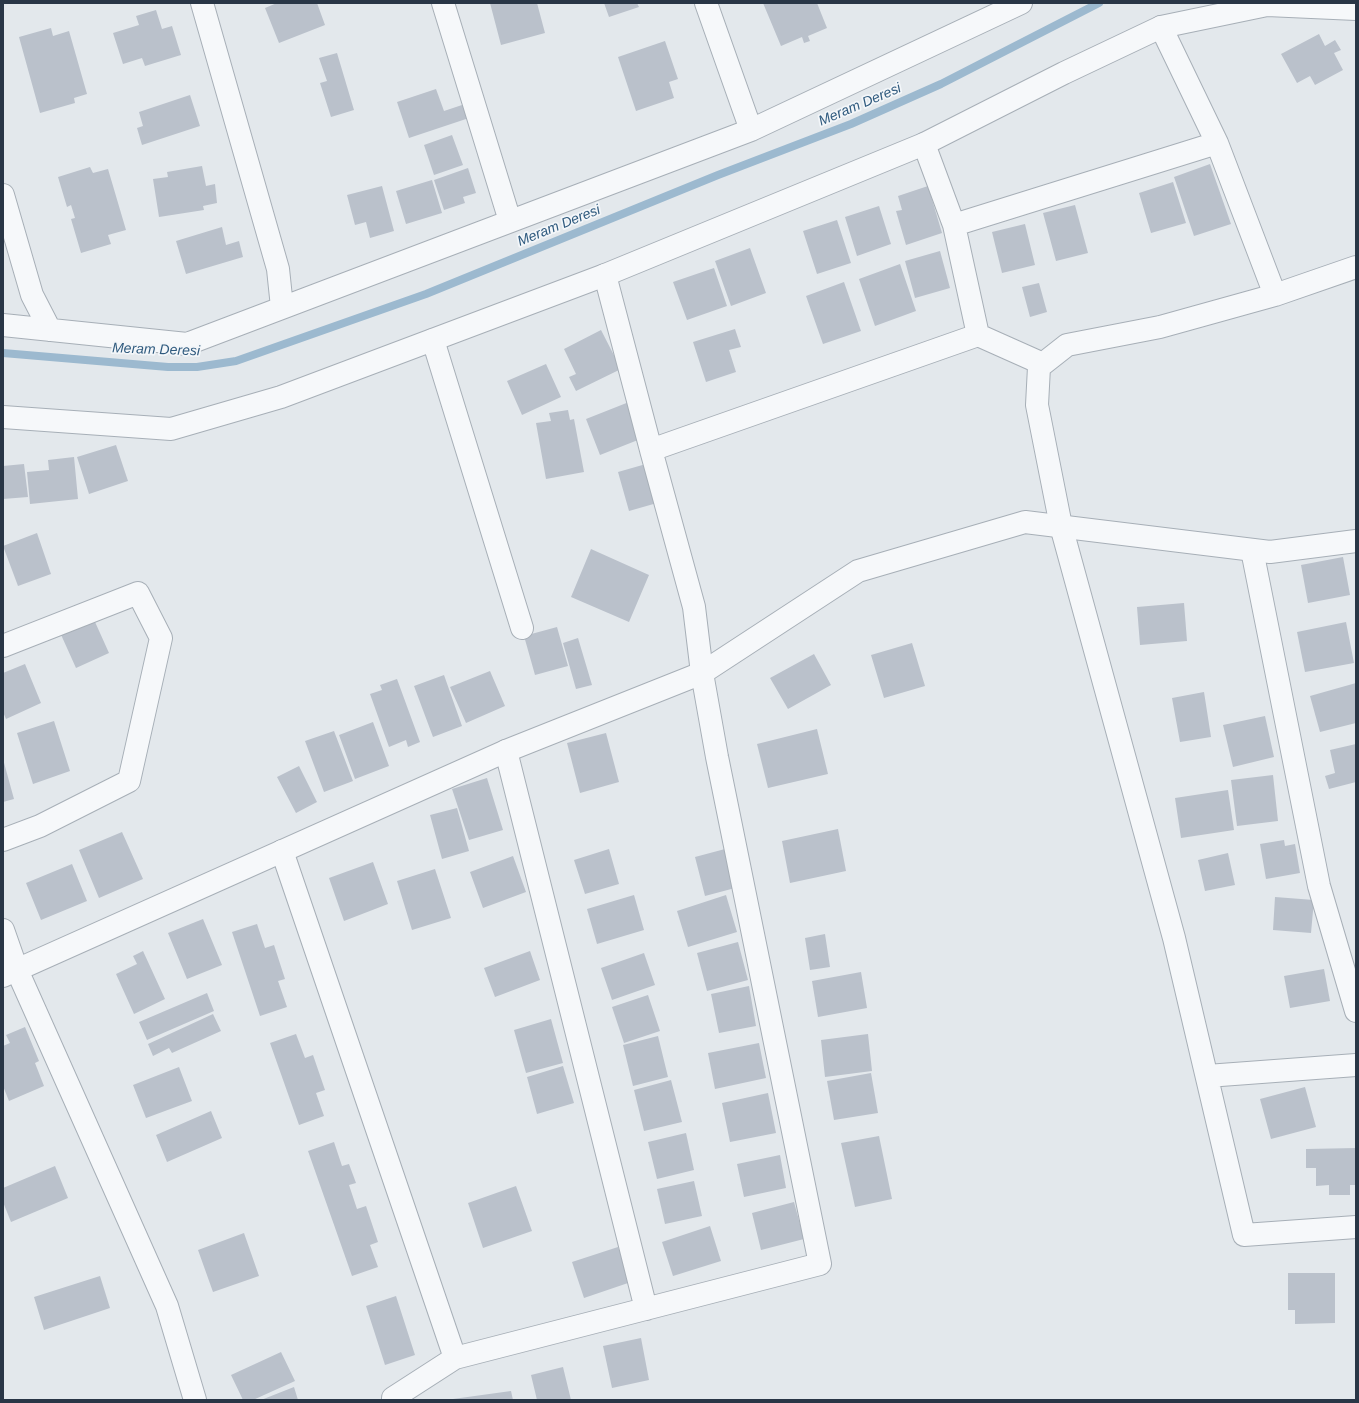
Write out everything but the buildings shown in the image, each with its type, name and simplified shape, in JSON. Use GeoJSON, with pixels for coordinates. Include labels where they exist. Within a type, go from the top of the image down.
{"type":"FeatureCollection","features":[{"type":"Feature","properties":{"kind":"street"},"geometry":{"type":"LineString","coordinates":[[202,3],[278,269],[282,307]]}},
{"type":"Feature","properties":{"kind":"street"},"geometry":{"type":"LineString","coordinates":[[443,3],[510,221]]}},
{"type":"Feature","properties":{"kind":"street"},"geometry":{"type":"LineString","coordinates":[[706,3],[751,130]]}},
{"type":"Feature","properties":{"kind":"street"},"geometry":{"type":"LineString","coordinates":[[3,325],[187,344],[751,130],[1021,3]]}},
{"type":"Feature","properties":{"kind":"street"},"geometry":{"type":"LineString","coordinates":[[3,417],[171,429],[281,397],[605,275],[924,144],[1064,73],[1161,27],[1267,5],[1356,9]]}},
{"type":"Feature","properties":{"kind":"street"},"geometry":{"type":"LineString","coordinates":[[1161,27],[1217,142],[1275,295]]}},
{"type":"Feature","properties":{"kind":"street"},"geometry":{"type":"LineString","coordinates":[[954,225],[1217,142]]}},
{"type":"Feature","properties":{"kind":"street"},"geometry":{"type":"LineString","coordinates":[[924,144],[954,225],[978,335]]}},
{"type":"Feature","properties":{"kind":"street"},"geometry":{"type":"LineString","coordinates":[[3,195],[32,296],[50,330]]}},
{"type":"Feature","properties":{"kind":"street"},"geometry":{"type":"LineString","coordinates":[[1356,267],[1275,295],[1160,327],[1067,345],[1039,367],[1037,406],[1061,526],[1174,938],[1244,1235],[1356,1227]]}},
{"type":"Feature","properties":{"kind":"street"},"geometry":{"type":"LineString","coordinates":[[393,1400],[393,1398],[455,1358],[820,1264],[717,757],[702,673],[694,607],[605,275]]}},
{"type":"Feature","properties":{"kind":"street"},"geometry":{"type":"LineString","coordinates":[[651,450],[978,335],[1044,364]]}},
{"type":"Feature","properties":{"kind":"street"},"geometry":{"type":"LineString","coordinates":[[433,340],[522,628]]}},
{"type":"Feature","properties":{"kind":"street"},"geometry":{"type":"LineString","coordinates":[[10,973],[506,751],[702,673],[858,571],[1024,522],[1270,552],[1356,541]]}},
{"type":"Feature","properties":{"kind":"street"},"geometry":{"type":"LineString","coordinates":[[1252,550],[1320,886],[1356,1012]]}},
{"type":"Feature","properties":{"kind":"street"},"geometry":{"type":"LineString","coordinates":[[3,646],[138,593],[161,638],[129,781],[40,826],[3,840]]}},
{"type":"Feature","properties":{"kind":"street"},"geometry":{"type":"LineString","coordinates":[[506,751],[646,1309]]}},
{"type":"Feature","properties":{"kind":"street"},"geometry":{"type":"LineString","coordinates":[[282,851],[455,1358]]}},
{"type":"Feature","properties":{"kind":"street"},"geometry":{"type":"LineString","coordinates":[[3,930],[10,973],[167,1306],[195,1400]]}},
{"type":"Feature","properties":{"kind":"street"},"geometry":{"type":"LineString","coordinates":[[1206,1076],[1356,1065]]}},
{"type":"Feature","properties":{"kind":"waterway","name":"Meram Deresi"},"geometry":{"type":"LineString","coordinates":[[3,353],[168,367],[197,367],[236,361],[426,294],[718,175],[851,124],[941,84],[1099,3]]}}]}
